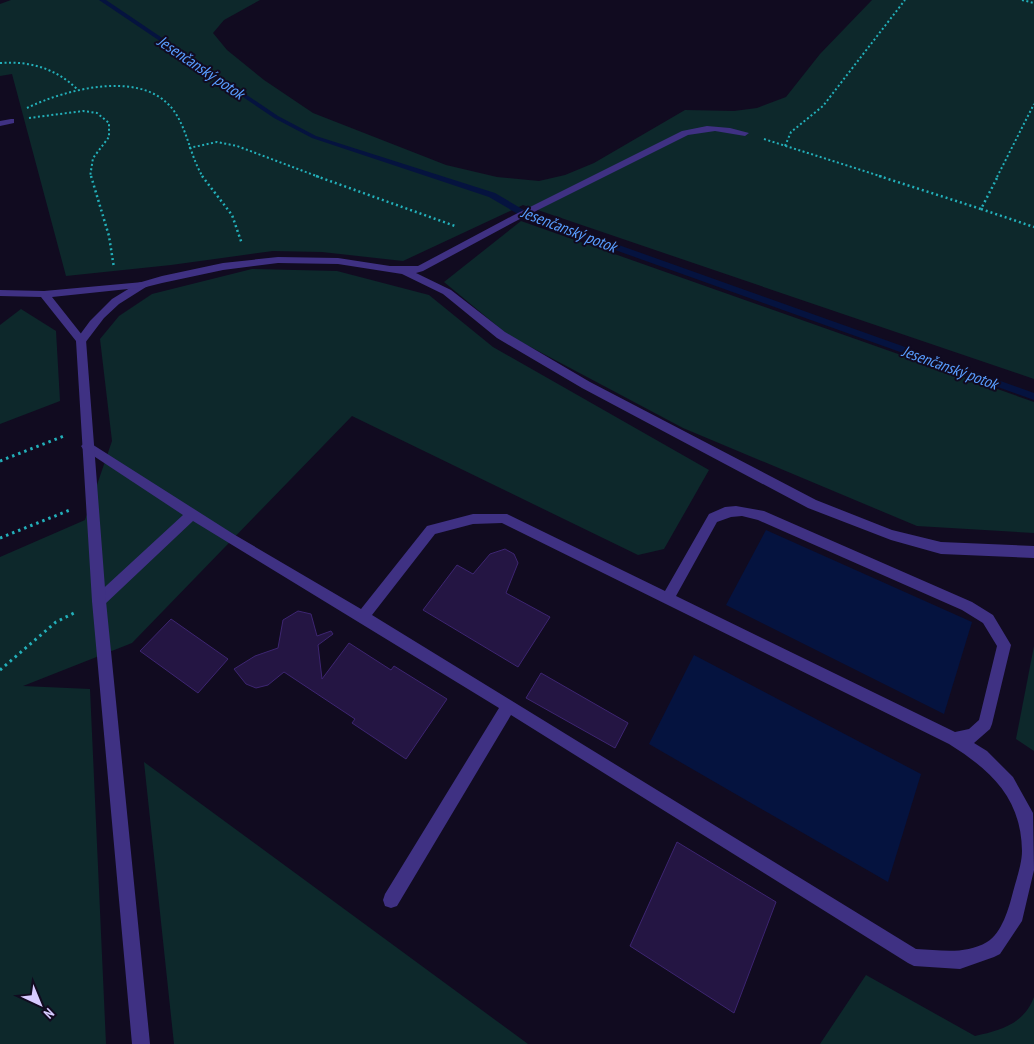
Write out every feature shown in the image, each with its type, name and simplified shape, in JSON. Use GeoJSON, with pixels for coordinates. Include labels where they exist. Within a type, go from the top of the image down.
{"type":"FeatureCollection","features":[{"type":"Feature","properties":{"kind":"street"},"geometry":{"type":"LineString","coordinates":[[0,124],[12,121]]}},
{"type":"Feature","properties":{"kind":"street"},"geometry":{"type":"LineString","coordinates":[[406,272],[429,266],[515,218],[692,130],[708,128],[745,133]]}},
{"type":"Feature","properties":{"kind":"street"},"geometry":{"type":"LineString","coordinates":[[0,293],[44,294],[112,289],[143,285],[242,262],[282,258],[329,260],[406,272],[447,292],[500,335],[586,385],[812,504],[891,535],[941,548],[1034,552]]}},
{"type":"Feature","properties":{"kind":"street"},"geometry":{"type":"LineString","coordinates":[[80,340],[92,322],[106,308],[143,285]]}},
{"type":"Feature","properties":{"kind":"street"},"geometry":{"type":"LineString","coordinates":[[44,294],[80,340],[91,501],[141,1044]]}},
{"type":"Feature","properties":{"kind":"street"},"geometry":{"type":"LineString","coordinates":[[87,446],[192,514],[363,616],[914,957],[960,960],[994,948],[1014,921],[1030,853],[1025,813],[1008,782],[982,756],[954,739],[502,518],[473,519],[431,530],[363,616]]}},
{"type":"Feature","properties":{"kind":"street"},"geometry":{"type":"LineString","coordinates":[[667,599],[713,518],[724,511],[738,509],[760,515],[967,606],[988,619],[1004,645],[985,724],[973,736],[954,739]]}},
{"type":"Feature","properties":{"kind":"street"},"geometry":{"type":"LineString","coordinates":[[100,601],[192,514]]}},
{"type":"Feature","properties":{"kind":"street"},"geometry":{"type":"LineString","coordinates":[[391,900],[508,706]]}},
{"type":"Feature","properties":{"kind":"path"},"geometry":{"type":"LineString","coordinates":[[785,146],[791,132],[803,120],[823,106],[905,0]]}},
{"type":"Feature","properties":{"kind":"path"},"geometry":{"type":"LineString","coordinates":[[1022,0],[1034,3]]}},
{"type":"Feature","properties":{"kind":"path"},"geometry":{"type":"LineString","coordinates":[[0,63],[20,61],[40,66],[68,80],[76,89]]}},
{"type":"Feature","properties":{"kind":"path"},"geometry":{"type":"LineString","coordinates":[[12,121],[32,104],[76,89],[125,87],[149,93],[171,107],[202,176],[228,207],[240,232],[242,262]]}},
{"type":"Feature","properties":{"kind":"path"},"geometry":{"type":"LineString","coordinates":[[981,210],[1034,104]]}},
{"type":"Feature","properties":{"kind":"path"},"geometry":{"type":"LineString","coordinates":[[12,121],[83,110],[97,113],[109,123],[109,137],[93,158],[90,180],[113,250],[112,289]]}},
{"type":"Feature","properties":{"kind":"path"},"geometry":{"type":"LineString","coordinates":[[745,133],[1034,227]]}},
{"type":"Feature","properties":{"kind":"path"},"geometry":{"type":"LineString","coordinates":[[189,148],[217,142],[237,146],[395,206],[449,223],[464,231],[473,241]]}},
{"type":"Feature","properties":{"kind":"path"},"geometry":{"type":"LineString","coordinates":[[0,461],[86,428]]}},
{"type":"Feature","properties":{"kind":"path"},"geometry":{"type":"LineString","coordinates":[[0,538],[91,501]]}},
{"type":"Feature","properties":{"kind":"path"},"geometry":{"type":"LineString","coordinates":[[0,670],[56,622],[100,601]]}},
{"type":"Feature","properties":{"kind":"green space"},"geometry":{"type":"Polygon","coordinates":[[[11,0],[260,0],[224,20],[213,33],[227,50],[264,80],[313,113],[446,165],[497,177],[539,181],[565,175],[594,163],[685,110],[734,111],[757,108],[786,97],[820,54],[872,0],[1034,0],[1034,379],[523,205],[403,261],[322,252],[273,251],[171,265],[66,276],[12,74],[0,76],[0,4],[11,0]]]}},
{"type":"Feature","properties":{"kind":"green space"},"geometry":{"type":"Polygon","coordinates":[[[521,221],[1034,402],[1034,533],[917,526],[683,428],[508,335],[444,282],[521,221]]]}},
{"type":"Feature","properties":{"kind":"green space"},"geometry":{"type":"Polygon","coordinates":[[[252,269],[337,271],[429,295],[493,347],[709,470],[664,549],[638,555],[352,416],[132,643],[23,686],[90,689],[106,1044],[0,1044],[0,557],[85,520],[112,441],[100,339],[119,316],[152,294],[252,269]]]}},
{"type":"Feature","properties":{"kind":"green space"},"geometry":{"type":"Polygon","coordinates":[[[21,309],[56,331],[60,401],[0,424],[0,325],[21,309]]]}},
{"type":"Feature","properties":{"kind":"green space"},"geometry":{"type":"Polygon","coordinates":[[[1034,646],[1034,751],[1016,739],[1034,646]]]}},
{"type":"Feature","properties":{"kind":"green space"},"geometry":{"type":"Polygon","coordinates":[[[144,762],[528,1044],[174,1044],[144,762]]]}},
{"type":"Feature","properties":{"kind":"green space"},"geometry":{"type":"Polygon","coordinates":[[[866,975],[975,1036],[994,1031],[1018,1020],[1030,1006],[1034,997],[1034,1044],[820,1044],[866,975]]]}},
{"type":"Feature","properties":{"kind":"water"},"geometry":{"type":"Polygon","coordinates":[[[766,530],[972,622],[944,714],[726,605],[766,530]]]}},
{"type":"Feature","properties":{"kind":"water"},"geometry":{"type":"Polygon","coordinates":[[[694,655],[921,774],[888,882],[649,744],[694,655]]]}},
{"type":"Feature","properties":{"kind":"building"},"geometry":{"type":"Polygon","coordinates":[[[505,549],[514,554],[518,563],[506,593],[550,617],[518,667],[423,610],[457,565],[473,574],[490,554],[505,549]]]}},
{"type":"Feature","properties":{"kind":"building"},"geometry":{"type":"Polygon","coordinates":[[[298,611],[311,614],[317,636],[331,631],[333,634],[318,645],[322,679],[349,643],[391,670],[394,666],[447,699],[406,759],[352,723],[355,719],[284,672],[268,685],[256,688],[246,684],[234,669],[255,656],[278,648],[283,620],[298,611]]]}},
{"type":"Feature","properties":{"kind":"building"},"geometry":{"type":"Polygon","coordinates":[[[171,619],[228,659],[198,693],[140,651],[171,619]]]}},
{"type":"Feature","properties":{"kind":"building"},"geometry":{"type":"Polygon","coordinates":[[[541,673],[628,723],[615,748],[526,698],[541,673]]]}},
{"type":"Feature","properties":{"kind":"building"},"geometry":{"type":"Polygon","coordinates":[[[677,842],[776,902],[734,1013],[630,946],[677,842]]]}},
{"type":"Feature","properties":{"kind":"waterway","name":"Jesenčanský potok"},"geometry":{"type":"LineString","coordinates":[[102,0],[276,117],[314,137],[492,195],[526,215],[1034,397]]}}]}
